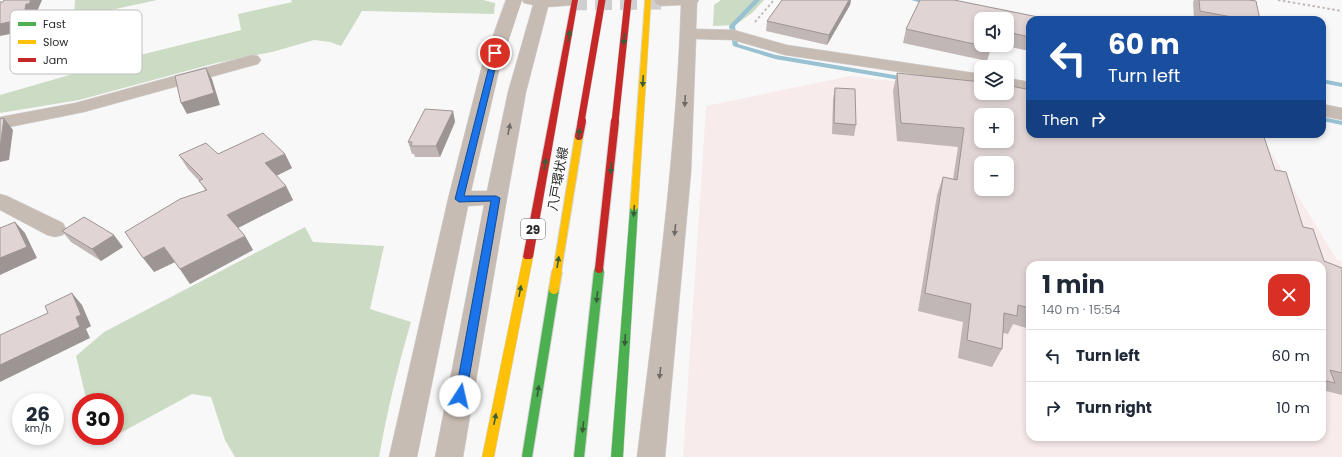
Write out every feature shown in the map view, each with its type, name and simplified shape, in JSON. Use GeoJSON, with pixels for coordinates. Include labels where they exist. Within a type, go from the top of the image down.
{"type":"FeatureCollection","features":[{"type":"Feature","properties":{"kind":"main road","name":"八戸環状線"},"geometry":{"type":"LineString","coordinates":[[527,457],[566,206],[602,0]]}},
{"type":"Feature","properties":{"kind":"main road"},"geometry":{"type":"LineString","coordinates":[[579,457],[628,0]]}},
{"type":"Feature","properties":{"kind":"main road","name":"29"},"geometry":{"type":"LineString","coordinates":[[488,457],[539,199],[573,1]]}},
{"type":"Feature","properties":{"kind":"main road"},"geometry":{"type":"LineString","coordinates":[[617,457],[654,1]]}},
{"type":"Feature","properties":{"kind":"street"},"geometry":{"type":"LineString","coordinates":[[403,457],[459,199],[491,66],[514,0]]}},
{"type":"Feature","properties":{"kind":"street"},"geometry":{"type":"LineString","coordinates":[[651,457],[680,180],[690,0],[654,1]]}},
{"type":"Feature","properties":{"kind":"street"},"geometry":{"type":"LineString","coordinates":[[450,457],[496,198],[537,1],[573,1]]}},
{"type":"Feature","properties":{"kind":"street"},"geometry":{"type":"LineString","coordinates":[[689,34],[734,36],[785,50],[974,78]]}},
{"type":"Feature","properties":{"kind":"street"},"geometry":{"type":"LineString","coordinates":[[0,123],[77,108],[252,60]]}},
{"type":"Feature","properties":{"kind":"street"},"geometry":{"type":"LineString","coordinates":[[1014,84],[1026,86]]}},
{"type":"Feature","properties":{"kind":"street"},"geometry":{"type":"LineString","coordinates":[[1326,111],[1342,114]]}},
{"type":"Feature","properties":{"kind":"street"},"geometry":{"type":"LineString","coordinates":[[459,199],[496,198]]}},
{"type":"Feature","properties":{"kind":"street"},"geometry":{"type":"LineString","coordinates":[[0,201],[55,229]]}},
{"type":"Feature","properties":{"kind":"path"},"geometry":{"type":"LineString","coordinates":[[734,36],[748,30],[774,0]]}},
{"type":"Feature","properties":{"kind":"path"},"geometry":{"type":"LineString","coordinates":[[1278,0],[1342,11]]}},
{"type":"Feature","properties":{"kind":"shaded area"},"geometry":{"type":"Polygon","coordinates":[[[850,76],[918,84],[974,93],[974,100],[1014,99],[1026,101],[1026,138],[1262,138],[1337,260],[1342,262],[1342,457],[683,457],[706,106],[850,76]]]}},
{"type":"Feature","properties":{"kind":"green space"},"geometry":{"type":"Polygon","coordinates":[[[75,0],[157,0],[111,10],[74,10],[75,0]]]}},
{"type":"Feature","properties":{"kind":"green space"},"geometry":{"type":"Polygon","coordinates":[[[291,0],[483,0],[495,3],[494,14],[362,11],[341,46],[330,42],[314,40],[272,52],[216,63],[79,100],[0,113],[0,95],[73,74],[142,74],[142,55],[241,30],[238,14],[292,2],[291,0]]]}},
{"type":"Feature","properties":{"kind":"green space"},"geometry":{"type":"Polygon","coordinates":[[[721,0],[764,0],[752,13],[735,25],[713,26],[714,5],[721,0]]]}},
{"type":"Feature","properties":{"kind":"green space"},"geometry":{"type":"Polygon","coordinates":[[[305,227],[313,242],[384,246],[370,309],[411,322],[393,389],[379,457],[235,457],[225,440],[211,397],[192,394],[124,431],[124,393],[85,393],[76,356],[104,332],[305,227]]]}},
{"type":"Feature","properties":{"kind":"building"},"geometry":{"type":"Polygon","coordinates":[[[4,0],[31,0],[29,4],[26,4],[25,10],[10,10],[10,22],[0,24],[0,2],[3,2],[4,0]]]}},
{"type":"Feature","properties":{"kind":"building"},"geometry":{"type":"Polygon","coordinates":[[[782,0],[849,0],[829,35],[767,21],[782,0]]]}},
{"type":"Feature","properties":{"kind":"building"},"geometry":{"type":"Polygon","coordinates":[[[920,0],[954,0],[1013,12],[974,12],[974,44],[906,29],[920,0]]]}},
{"type":"Feature","properties":{"kind":"building"},"geometry":{"type":"Polygon","coordinates":[[[1199,0],[1249,0],[1256,1],[1259,16],[1227,16],[1200,11],[1199,0]]]}},
{"type":"Feature","properties":{"kind":"building"},"geometry":{"type":"Polygon","coordinates":[[[1014,12],[1033,16],[1026,16],[1026,36],[1014,34],[1014,12]]]}},
{"type":"Feature","properties":{"kind":"building"},"geometry":{"type":"Polygon","coordinates":[[[206,68],[214,93],[181,103],[175,76],[206,68]]]}},
{"type":"Feature","properties":{"kind":"building"},"geometry":{"type":"Polygon","coordinates":[[[897,73],[974,81],[974,100],[1014,100],[1014,87],[1026,89],[1026,138],[1264,138],[1275,170],[1286,172],[1303,227],[1313,229],[1324,261],[1026,261],[1026,307],[1018,305],[1017,316],[1004,313],[1002,349],[967,340],[971,304],[925,293],[943,177],[957,180],[964,128],[901,123],[897,73]]]}},
{"type":"Feature","properties":{"kind":"building"},"geometry":{"type":"Polygon","coordinates":[[[835,88],[855,89],[856,125],[834,123],[835,88]]]}},
{"type":"Feature","properties":{"kind":"building"},"geometry":{"type":"Polygon","coordinates":[[[425,109],[453,111],[436,146],[411,146],[412,142],[408,142],[425,109]]]}},
{"type":"Feature","properties":{"kind":"building"},"geometry":{"type":"Polygon","coordinates":[[[4,118],[0,148],[0,119],[4,118]]]}},
{"type":"Feature","properties":{"kind":"building"},"geometry":{"type":"Polygon","coordinates":[[[263,133],[285,154],[265,163],[286,186],[227,215],[245,236],[180,269],[164,247],[143,258],[125,232],[180,199],[207,190],[199,181],[203,179],[179,155],[206,143],[218,154],[263,133]]]}},
{"type":"Feature","properties":{"kind":"building"},"geometry":{"type":"Polygon","coordinates":[[[84,217],[114,235],[92,249],[62,231],[84,217]]]}},
{"type":"Feature","properties":{"kind":"building"},"geometry":{"type":"Polygon","coordinates":[[[15,222],[27,247],[0,258],[0,228],[15,222]]]}},
{"type":"Feature","properties":{"kind":"building"},"geometry":{"type":"Polygon","coordinates":[[[1326,262],[1342,268],[1342,373],[1330,370],[1335,383],[1326,381],[1326,262]]]}},
{"type":"Feature","properties":{"kind":"building"},"geometry":{"type":"Polygon","coordinates":[[[72,293],[81,315],[76,317],[80,327],[0,365],[0,335],[48,313],[45,306],[72,293]]]}},
{"type":"Feature","properties":{"kind":"waterway"},"geometry":{"type":"LineString","coordinates":[[757,0],[732,26],[735,45],[775,57],[906,79]]}},
{"type":"Feature","properties":{"kind":"waterway"},"geometry":{"type":"LineString","coordinates":[[914,0],[929,3]]}},
{"type":"Feature","properties":{"kind":"waterway"},"geometry":{"type":"LineString","coordinates":[[1326,82],[1342,85]]}},
{"type":"Feature","properties":{"kind":"waterway"},"geometry":{"type":"LineString","coordinates":[[1326,120],[1342,123]]}},
{"type":"Feature","properties":{"kind":"tunnel"},"geometry":{"type":"LineString","coordinates":[[570,2],[661,1]]}},
{"type":"Feature","properties":{"kind":"traffic: fast"},"geometry":{"type":"LineString","coordinates":[[617,457],[634,208]]}},
{"type":"Feature","properties":{"kind":"traffic: fast"},"geometry":{"type":"LineString","coordinates":[[579,457],[599,269]]}},
{"type":"Feature","properties":{"kind":"traffic: fast"},"geometry":{"type":"LineString","coordinates":[[527,457],[554,289]]}},
{"type":"Feature","properties":{"kind":"traffic: slow"},"geometry":{"type":"LineString","coordinates":[[634,208],[648,0]]}},
{"type":"Feature","properties":{"kind":"traffic: slow"},"geometry":{"type":"LineString","coordinates":[[554,289],[579,136]]}},
{"type":"Feature","properties":{"kind":"traffic: slow"},"geometry":{"type":"LineString","coordinates":[[488,457],[528,257]]}},
{"type":"Feature","properties":{"kind":"traffic: jam"},"geometry":{"type":"LineString","coordinates":[[528,257],[575,0]]}},
{"type":"Feature","properties":{"kind":"traffic: jam"},"geometry":{"type":"LineString","coordinates":[[579,136],[602,0]]}},
{"type":"Feature","properties":{"kind":"traffic: jam"},"geometry":{"type":"LineString","coordinates":[[599,269],[628,0]]}},
{"type":"Feature","properties":{"kind":"route"},"geometry":{"type":"LineString","coordinates":[[460,396],[496,198],[459,199],[495,53]]}}]}
